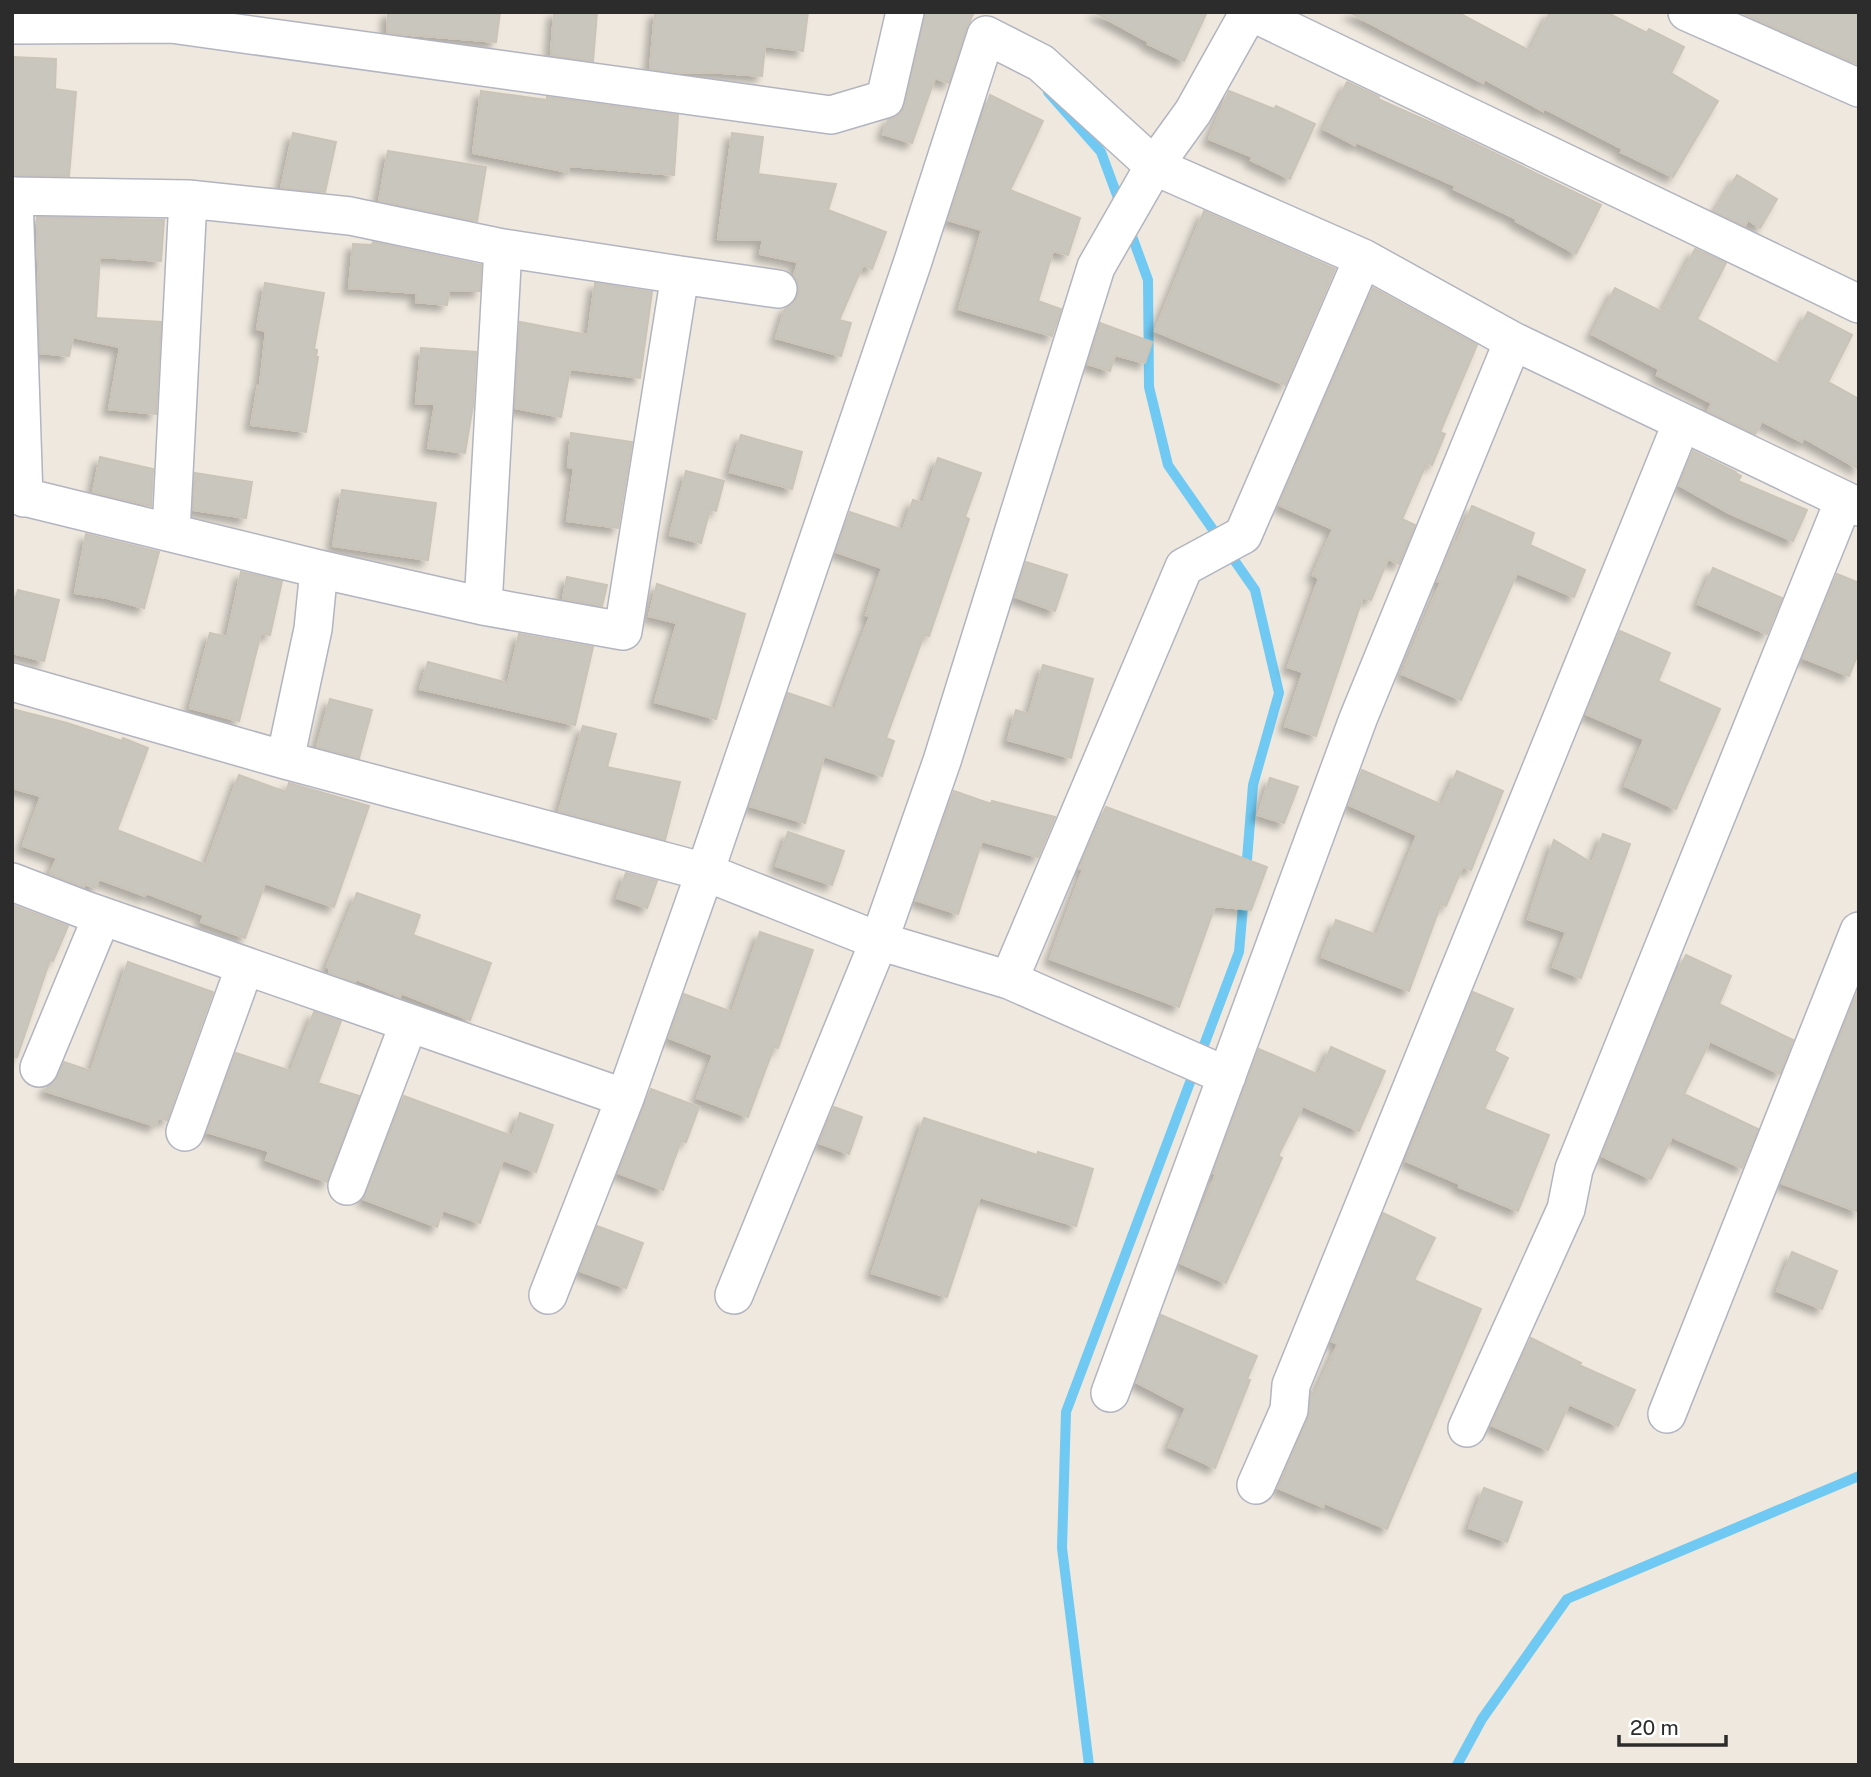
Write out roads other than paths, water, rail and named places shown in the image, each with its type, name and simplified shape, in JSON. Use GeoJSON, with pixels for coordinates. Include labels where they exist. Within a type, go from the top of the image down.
{"type":"FeatureCollection","features":[{"type":"Feature","properties":{"kind":"street"},"geometry":{"type":"LineString","coordinates":[[12,25],[171,24],[831,115],[886,99],[905,12]]}},
{"type":"Feature","properties":{"kind":"street"},"geometry":{"type":"LineString","coordinates":[[734,1295],[879,941],[942,761],[1096,267],[1154,166],[1193,112],[1250,12],[1859,304]]}},
{"type":"Feature","properties":{"kind":"street"},"geometry":{"type":"LineString","coordinates":[[1686,12],[1859,88]]}},
{"type":"Feature","properties":{"kind":"street"},"geometry":{"type":"LineString","coordinates":[[548,1295],[625,1098],[705,872],[912,264],[986,35],[1041,63],[1154,166],[1363,258],[1513,341],[1852,503],[1574,1169],[1566,1209],[1467,1429]]}},
{"type":"Feature","properties":{"kind":"street"},"geometry":{"type":"LineString","coordinates":[[680,275],[623,631],[483,606],[18,496],[13,196],[188,199],[350,216],[503,248],[778,289]]}},
{"type":"Feature","properties":{"kind":"street"},"geometry":{"type":"LineString","coordinates":[[171,532],[188,199]]}},
{"type":"Feature","properties":{"kind":"street"},"geometry":{"type":"LineString","coordinates":[[483,606],[503,248]]}},
{"type":"Feature","properties":{"kind":"street"},"geometry":{"type":"LineString","coordinates":[[1009,980],[1184,567],[1243,535],[1363,258]]}},
{"type":"Feature","properties":{"kind":"street"},"geometry":{"type":"LineString","coordinates":[[1110,1393],[1207,1067],[1359,719],[1513,341]]}},
{"type":"Feature","properties":{"kind":"street"},"geometry":{"type":"LineString","coordinates":[[1256,1485],[1289,1410],[1291,1385],[1682,422]]}},
{"type":"Feature","properties":{"kind":"street"},"geometry":{"type":"LineString","coordinates":[[285,760],[313,629],[319,569]]}},
{"type":"Feature","properties":{"kind":"street"},"geometry":{"type":"LineString","coordinates":[[12,682],[285,760],[705,872],[879,941],[1009,980],[1207,1067]]}},
{"type":"Feature","properties":{"kind":"street"},"geometry":{"type":"LineString","coordinates":[[12,881],[102,916],[625,1098]]}},
{"type":"Feature","properties":{"kind":"street"},"geometry":{"type":"LineString","coordinates":[[38,1068],[102,916]]}},
{"type":"Feature","properties":{"kind":"street"},"geometry":{"type":"LineString","coordinates":[[1667,1414],[1859,932]]}},
{"type":"Feature","properties":{"kind":"street"},"geometry":{"type":"LineString","coordinates":[[185,1132],[245,966]]}},
{"type":"Feature","properties":{"kind":"street"},"geometry":{"type":"LineString","coordinates":[[347,1186],[409,1023]]}},
{"type":"Feature","properties":{"kind":"waterway"},"geometry":{"type":"LineString","coordinates":[[1048,92],[1101,152],[1121,206]]}},
{"type":"Feature","properties":{"kind":"waterway"},"geometry":{"type":"LineString","coordinates":[[1129,228],[1148,280],[1149,387],[1168,465],[1255,590],[1279,693],[1253,785],[1246,872]]}},
{"type":"Feature","properties":{"kind":"waterway"},"geometry":{"type":"LineString","coordinates":[[1089,1765],[1062,1548],[1066,1412],[1239,952],[1244,895]]}},
{"type":"Feature","properties":{"kind":"waterway"},"geometry":{"type":"LineString","coordinates":[[1457,1765],[1482,1719],[1567,1599],[1859,1476]]}}]}
